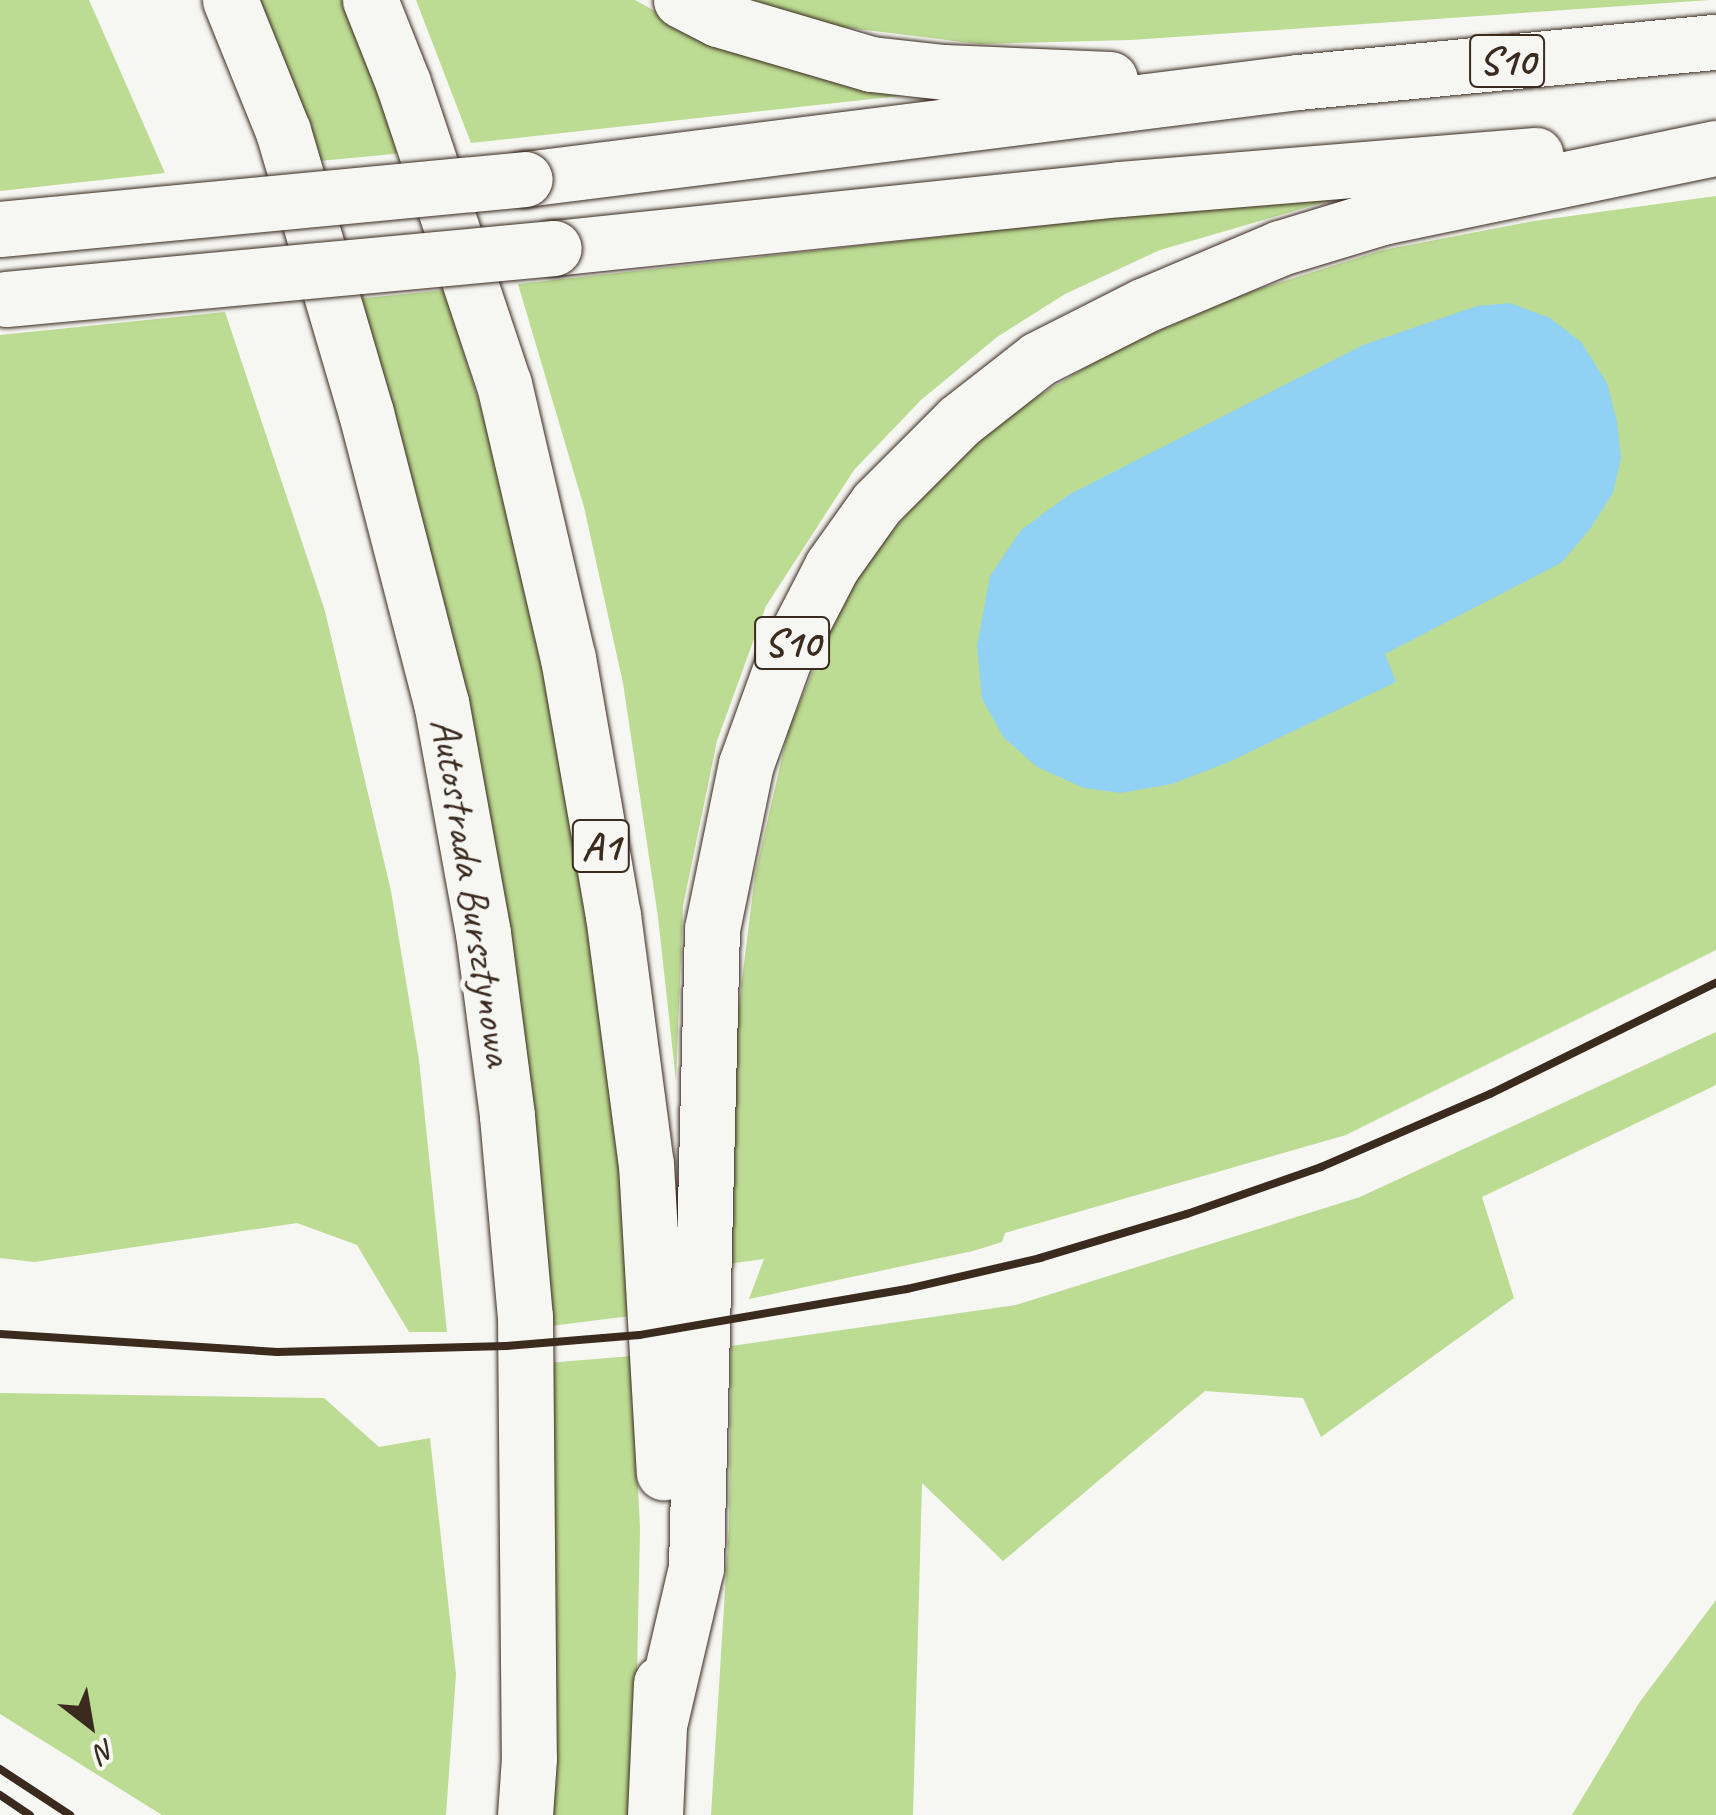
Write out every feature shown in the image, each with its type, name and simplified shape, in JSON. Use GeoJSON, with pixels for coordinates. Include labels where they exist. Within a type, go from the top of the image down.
{"type":"FeatureCollection","features":[{"type":"Feature","properties":{"kind":"highway","name":"Autostrada Bursztynowa"},"geometry":{"type":"LineString","coordinates":[[230,0],[283,131],[366,414],[441,702],[483,933],[507,1116],[525,1316],[529,1738],[525,1815]]}},
{"type":"Feature","properties":{"kind":"highway","name":"A1"},"geometry":{"type":"LineString","coordinates":[[370,0],[403,83],[504,384],[568,658],[613,916],[646,1164],[662,1401],[665,1563],[655,1815]]}},
{"type":"Feature","properties":{"kind":"highway"},"geometry":{"type":"LineString","coordinates":[[681,0],[736,25],[871,64],[1071,78],[1298,82]]}},
{"type":"Feature","properties":{"kind":"highway","name":"S10"},"geometry":{"type":"LineString","coordinates":[[0,230],[525,179],[1298,82],[1716,42]]}},
{"type":"Feature","properties":{"kind":"highway","name":"S10"},"geometry":{"type":"LineString","coordinates":[[660,1721],[696,1568],[712,930],[746,764],[784,659],[832,566],[877,503],[960,421],[1038,359],[1145,305],[1280,248],[1382,216],[1716,144]]}},
{"type":"Feature","properties":{"kind":"highway"},"geometry":{"type":"LineString","coordinates":[[3,299],[554,248],[1120,189],[1716,144]]}},
{"type":"Feature","properties":{"kind":"green space"},"geometry":{"type":"Polygon","coordinates":[[[0,0],[89,0],[165,173],[0,191],[0,0]]]}},
{"type":"Feature","properties":{"kind":"green space"},"geometry":{"type":"Polygon","coordinates":[[[247,0],[345,0],[404,153],[309,162],[247,0]]]}},
{"type":"Feature","properties":{"kind":"green space"},"geometry":{"type":"Polygon","coordinates":[[[416,0],[635,0],[662,15],[945,91],[471,143],[416,0]]]}},
{"type":"Feature","properties":{"kind":"green space"},"geometry":{"type":"Polygon","coordinates":[[[749,0],[1710,0],[1131,40],[979,44],[817,24],[749,0]]]}},
{"type":"Feature","properties":{"kind":"green space"},"geometry":{"type":"Polygon","coordinates":[[[1373,188],[1160,250],[1065,294],[997,337],[921,400],[854,470],[766,606],[717,741],[683,906],[676,1081],[658,917],[623,683],[584,507],[518,284],[1373,188]]]}},
{"type":"Feature","properties":{"kind":"green space"},"geometry":{"type":"Polygon","coordinates":[[[1716,196],[1716,950],[1346,1135],[1005,1233],[1002,1242],[973,1251],[749,1299],[764,1259],[727,1264],[732,1061],[755,875],[788,731],[826,639],[867,560],[933,484],[1010,413],[1116,349],[1249,292],[1383,250],[1534,221],[1716,196]]]}},
{"type":"Feature","properties":{"kind":"green space"},"geometry":{"type":"Polygon","coordinates":[[[444,290],[500,469],[565,771],[617,1141],[630,1316],[551,1326],[356,299],[444,290]]]}},
{"type":"Feature","properties":{"kind":"green space"},"geometry":{"type":"Polygon","coordinates":[[[225,312],[325,611],[391,891],[419,1060],[447,1332],[409,1332],[357,1245],[297,1223],[34,1262],[0,1258],[0,335],[225,312]]]}},
{"type":"Feature","properties":{"kind":"green space"},"geometry":{"type":"Polygon","coordinates":[[[1716,1032],[1716,1085],[1482,1197],[1514,1298],[1321,1437],[1303,1398],[1205,1391],[1003,1561],[922,1483],[913,1815],[711,1815],[729,1526],[731,1346],[1016,1305],[1360,1197],[1716,1032]]]}},
{"type":"Feature","properties":{"kind":"green space"},"geometry":{"type":"Polygon","coordinates":[[[632,1356],[640,1529],[634,1815],[547,1815],[547,1363],[632,1356]]]}},
{"type":"Feature","properties":{"kind":"green space"},"geometry":{"type":"Polygon","coordinates":[[[0,1393],[324,1398],[379,1447],[430,1438],[456,1674],[446,1815],[162,1815],[0,1714],[0,1393]]]}},
{"type":"Feature","properties":{"kind":"green space"},"geometry":{"type":"Polygon","coordinates":[[[1716,1600],[1716,1815],[1572,1815],[1639,1703],[1716,1600]]]}},
{"type":"Feature","properties":{"kind":"water"},"geometry":{"type":"Polygon","coordinates":[[[1510,303],[1550,318],[1581,342],[1607,383],[1617,422],[1621,458],[1613,493],[1590,529],[1561,563],[1385,654],[1396,682],[1231,761],[1172,784],[1120,793],[1084,788],[1037,767],[1004,738],[982,699],[977,646],[990,576],[1021,530],[1070,494],[1363,345],[1477,306],[1510,303]]]}},
{"type":"Feature","properties":{"kind":"railway"},"geometry":{"type":"LineString","coordinates":[[0,1334],[277,1352],[506,1346],[640,1335],[907,1289],[1040,1258],[1187,1214],[1321,1167],[1490,1094],[1716,983]]}},
{"type":"Feature","properties":{"kind":"railway"},"geometry":{"type":"LineString","coordinates":[[0,1769],[70,1815]]}},
{"type":"Feature","properties":{"kind":"railway"},"geometry":{"type":"LineString","coordinates":[[0,1795],[30,1815]]}}]}
